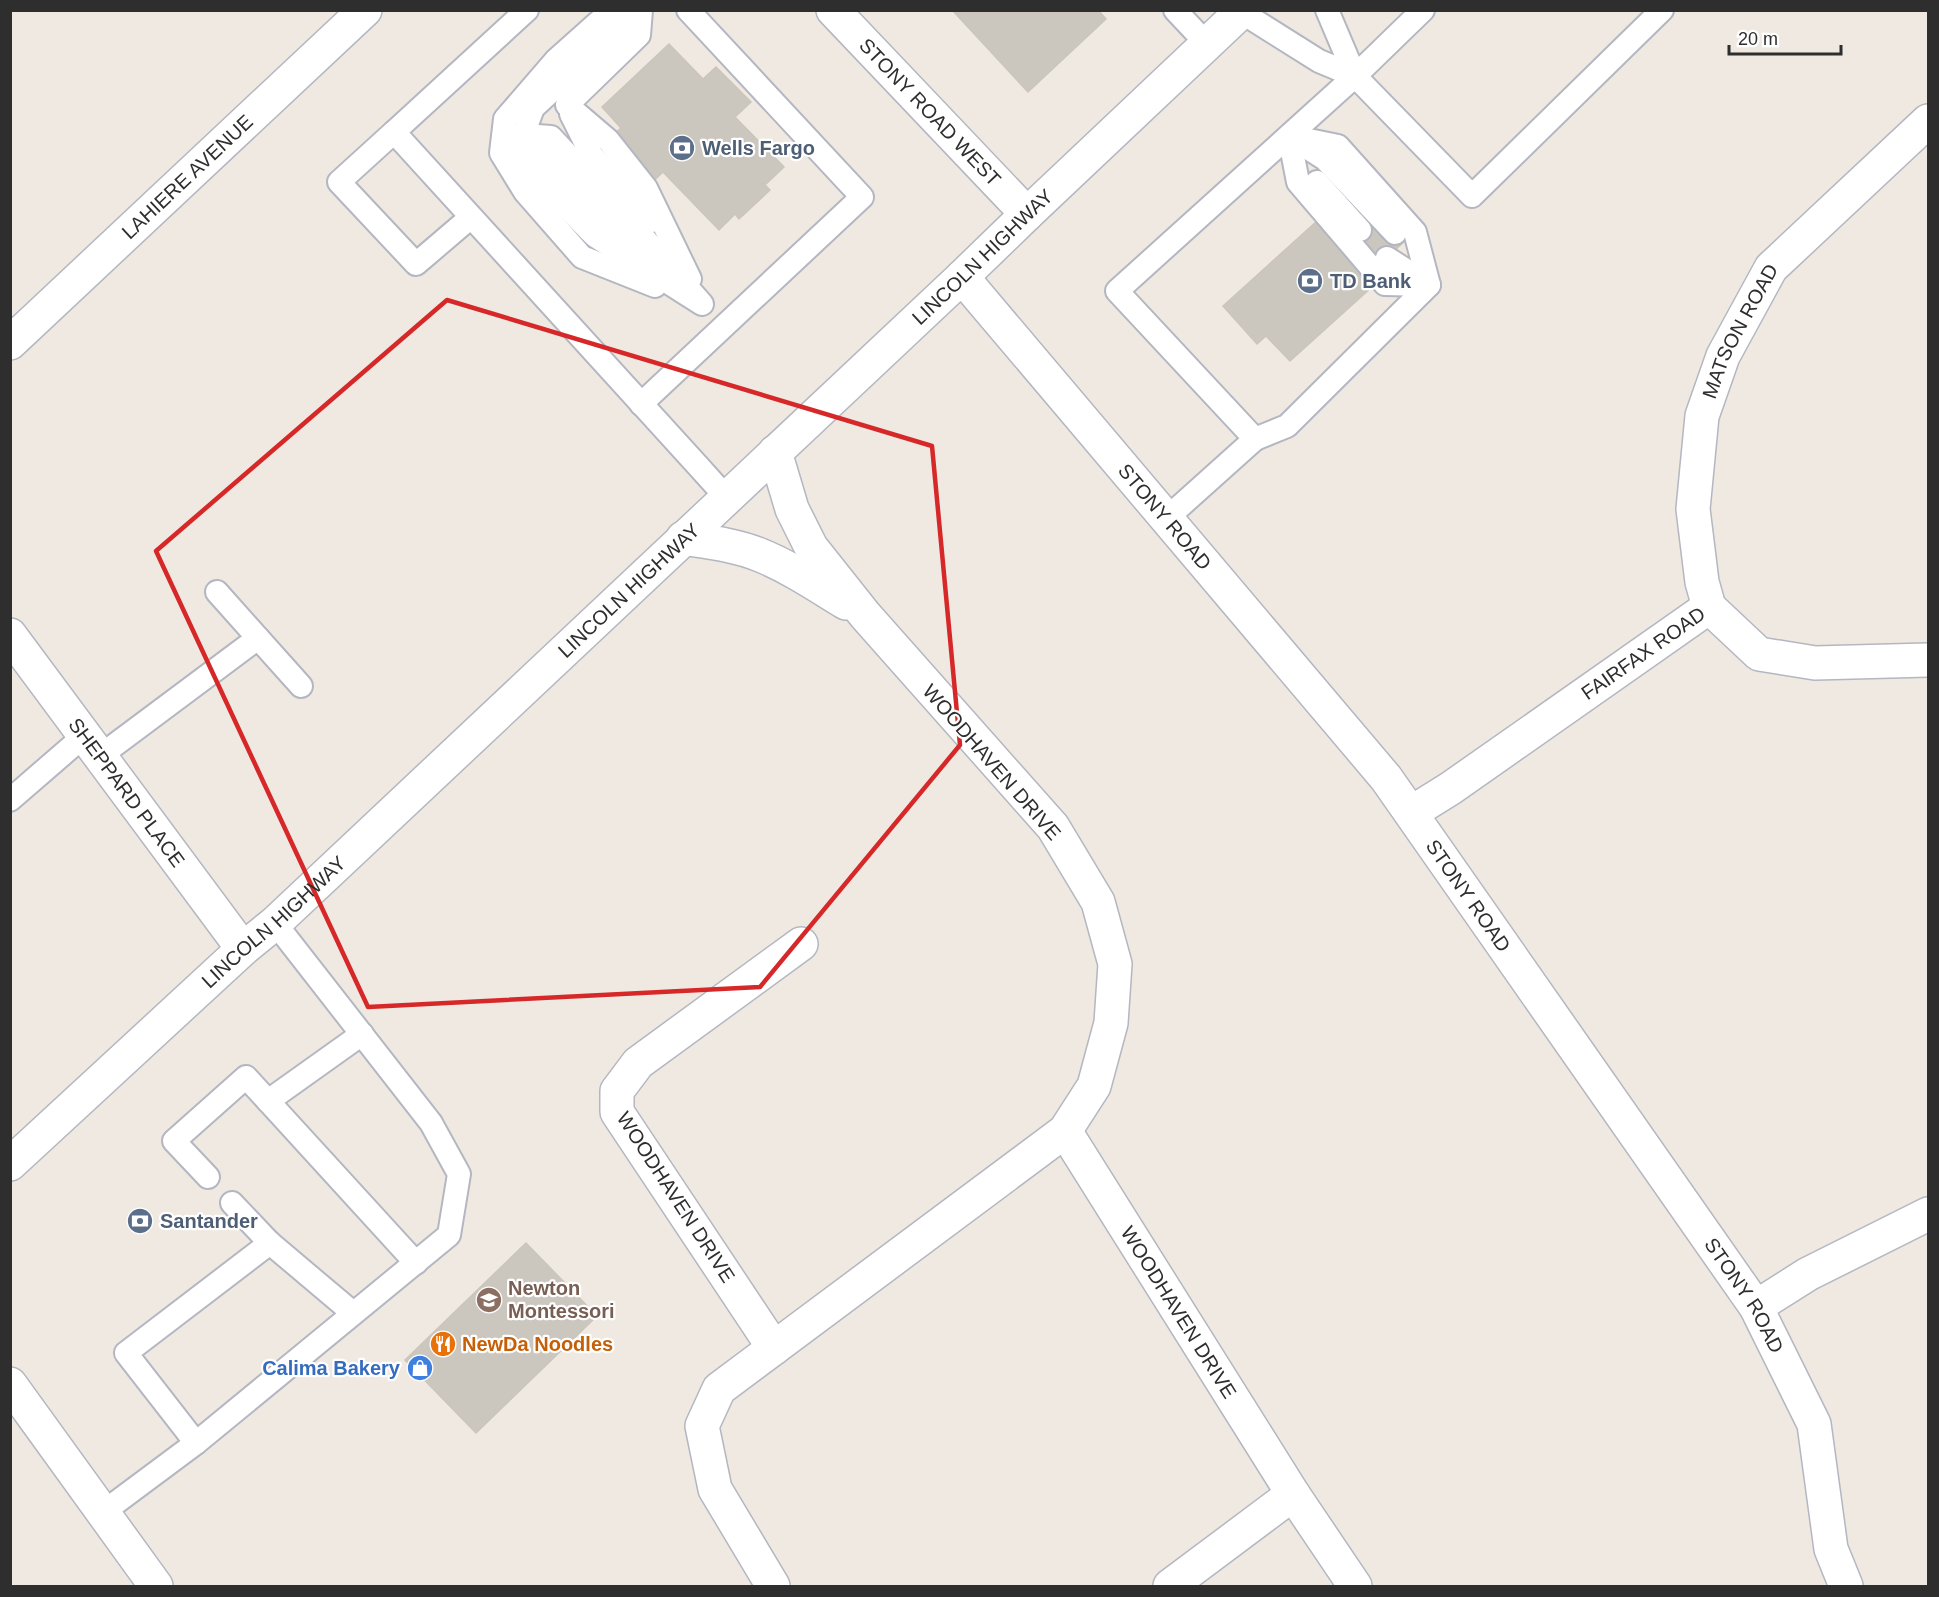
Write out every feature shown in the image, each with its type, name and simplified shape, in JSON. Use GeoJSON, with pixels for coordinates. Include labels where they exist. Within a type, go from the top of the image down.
{"type":"FeatureCollection","features":[{"type":"Feature","properties":{"kind":"street","name":"LAHIERE AVENUE"},"geometry":{"type":"LineString","coordinates":[[10,343],[365,10]]}},
{"type":"Feature","properties":{"kind":"street","name":"STONY ROAD WEST"},"geometry":{"type":"LineString","coordinates":[[833,10],[1027,214]]}},
{"type":"Feature","properties":{"kind":"street","name":"LINCOLN HIGHWAY"},"geometry":{"type":"LineString","coordinates":[[10,1164],[274,922],[962,277],[1242,11]]}},
{"type":"Feature","properties":{"kind":"street","name":"MATSON ROAD"},"geometry":{"type":"LineString","coordinates":[[1709,608],[1702,582],[1693,509],[1702,416],[1723,356],[1771,268],[1929,121]]}},
{"type":"Feature","properties":{"kind":"street","name":"STONY ROAD"},"geometry":{"type":"LineString","coordinates":[[962,277],[1386,777],[1756,1307],[1814,1424],[1831,1549],[1846,1587]]}},
{"type":"Feature","properties":{"kind":"street","name":"WOODHAVEN DRIVE"},"geometry":{"type":"LineString","coordinates":[[773,1587],[715,1489],[702,1426],[719,1389],[1065,1131],[1094,1086],[1111,1023],[1115,964],[1098,902],[1053,827],[865,615],[811,548],[792,509],[775,452]]}},
{"type":"Feature","properties":{"kind":"street"},"geometry":{"type":"LineString","coordinates":[[683,538],[760,555],[789,569],[865,615]]}},
{"type":"Feature","properties":{"kind":"street","name":"FAIRFAX ROAD"},"geometry":{"type":"LineString","coordinates":[[1411,813],[1451,788],[1709,608],[1759,654],[1815,663],[1929,660]]}},
{"type":"Feature","properties":{"kind":"street","name":"SHEPPARD PLACE"},"geometry":{"type":"LineString","coordinates":[[15,650],[92,746],[243,949]]}},
{"type":"Feature","properties":{"kind":"street","name":"WOODHAVEN DRIVE"},"geometry":{"type":"LineString","coordinates":[[774,1348],[617,1112],[617,1091],[638,1063],[801,944]]}},
{"type":"Feature","properties":{"kind":"street","name":"WOODHAVEN DRIVE"},"geometry":{"type":"LineString","coordinates":[[1065,1131],[1293,1494],[1355,1587]]}},
{"type":"Feature","properties":{"kind":"street"},"geometry":{"type":"LineString","coordinates":[[1756,1307],[1808,1274],[1929,1214]]}},
{"type":"Feature","properties":{"kind":"street"},"geometry":{"type":"LineString","coordinates":[[10,1384],[156,1587]]}},
{"type":"Feature","properties":{"kind":"street"},"geometry":{"type":"LineString","coordinates":[[1170,1587],[1293,1494]]}},
{"type":"Feature","properties":{"kind":"lane"},"geometry":{"type":"LineString","coordinates":[[471,217],[416,264],[339,182],[527,10]]}},
{"type":"Feature","properties":{"kind":"lane"},"geometry":{"type":"LineString","coordinates":[[612,10],[556,60],[505,119],[501,153],[525,192],[582,257],[702,304]]}},
{"type":"Feature","properties":{"kind":"lane"},"geometry":{"type":"LineString","coordinates":[[639,10],[639,35],[567,105],[608,140],[646,188],[702,304]]}},
{"type":"Feature","properties":{"kind":"lane"},"geometry":{"type":"LineString","coordinates":[[639,10],[533,108],[523,135],[608,224],[702,304],[724,327]]}},
{"type":"Feature","properties":{"kind":"lane"},"geometry":{"type":"LineString","coordinates":[[641,404],[862,197],[688,10]]}},
{"type":"Feature","properties":{"kind":"lane"},"geometry":{"type":"LineString","coordinates":[[1174,10],[1207,44]]}},
{"type":"Feature","properties":{"kind":"lane"},"geometry":{"type":"LineString","coordinates":[[1328,10],[1355,76],[1472,196],[1662,10]]}},
{"type":"Feature","properties":{"kind":"lane"},"geometry":{"type":"LineString","coordinates":[[1255,439],[1117,291],[1355,76],[1423,10]]}},
{"type":"Feature","properties":{"kind":"lane"},"geometry":{"type":"LineString","coordinates":[[1242,11],[1319,61],[1355,76]]}},
{"type":"Feature","properties":{"kind":"lane"},"geometry":{"type":"LineString","coordinates":[[394,132],[726,497]]}},
{"type":"Feature","properties":{"kind":"lane"},"geometry":{"type":"LineString","coordinates":[[1289,136],[1307,171],[1360,230]]}},
{"type":"Feature","properties":{"kind":"lane"},"geometry":{"type":"LineString","coordinates":[[1289,136],[1298,182],[1385,284],[1429,285]]}},
{"type":"Feature","properties":{"kind":"lane"},"geometry":{"type":"LineString","coordinates":[[1289,136],[1325,159],[1404,242],[1429,285]]}},
{"type":"Feature","properties":{"kind":"lane"},"geometry":{"type":"LineString","coordinates":[[1386,258],[1429,285]]}},
{"type":"Feature","properties":{"kind":"lane"},"geometry":{"type":"LineString","coordinates":[[1167,518],[1255,439],[1287,426],[1429,285]]}},
{"type":"Feature","properties":{"kind":"lane"},"geometry":{"type":"LineString","coordinates":[[217,592],[301,686]]}},
{"type":"Feature","properties":{"kind":"lane"},"geometry":{"type":"LineString","coordinates":[[10,800],[258,638]]}},
{"type":"Feature","properties":{"kind":"lane"},"geometry":{"type":"LineString","coordinates":[[102,1513],[196,1443],[449,1235],[459,1174],[430,1123],[274,922]]}},
{"type":"Feature","properties":{"kind":"lane"},"geometry":{"type":"LineString","coordinates":[[268,1101],[362,1034]]}},
{"type":"Feature","properties":{"kind":"lane"},"geometry":{"type":"LineString","coordinates":[[208,1177],[174,1141],[246,1077],[416,1263]]}},
{"type":"Feature","properties":{"kind":"lane"},"geometry":{"type":"LineString","coordinates":[[232,1203],[270,1243],[353,1313]]}},
{"type":"Feature","properties":{"kind":"lane"},"geometry":{"type":"LineString","coordinates":[[196,1443],[126,1353],[270,1243]]}},
{"type":"Feature","properties":{"kind":"highlighted area"},"geometry":{"type":"Polygon","coordinates":[[[447,300],[932,446],[960,745],[760,987],[368,1007],[156,551],[447,300]]]}},
{"type":"Feature","properties":{"kind":"building"},"geometry":{"type":"Polygon","coordinates":[[[956,10],[1098,10],[1106,19],[1028,92],[954,12],[956,10]]]}},
{"type":"Feature","properties":{"kind":"building","name":"Wells Fargo"},"geometry":{"type":"Polygon","coordinates":[[[669,44],[703,79],[716,67],[751,102],[735,117],[784,167],[765,185],[770,190],[739,219],[735,214],[719,230],[663,172],[621,212],[608,140],[621,128],[602,107],[669,44]]]}},
{"type":"Feature","properties":{"kind":"building","name":"TD Bank"},"geometry":{"type":"Polygon","coordinates":[[[1392,199],[1418,228],[1387,258],[1373,286],[1290,361],[1266,336],[1257,344],[1223,306],[1317,221],[1360,230],[1392,199]]]}},
{"type":"Feature","properties":{"kind":"building"},"geometry":{"type":"Polygon","coordinates":[[[526,1243],[597,1316],[476,1433],[405,1360],[526,1243]]]}},
{"type":"Feature","properties":{"kind":"place","name":"Wells Fargo"},"geometry":{"type":"Point","coordinates":[682,148]}},
{"type":"Feature","properties":{"kind":"place","name":"TD Bank"},"geometry":{"type":"Point","coordinates":[1310,281]}},
{"type":"Feature","properties":{"kind":"place","name":"Santander"},"geometry":{"type":"Point","coordinates":[140,1221]}},
{"type":"Feature","properties":{"kind":"place","name":"Newton Montessori"},"geometry":{"type":"Point","coordinates":[489,1300]}},
{"type":"Feature","properties":{"kind":"place","name":"NewDa Noodles"},"geometry":{"type":"Point","coordinates":[443,1344]}},
{"type":"Feature","properties":{"kind":"place","name":"Calima Bakery"},"geometry":{"type":"Point","coordinates":[420,1368]}}]}
